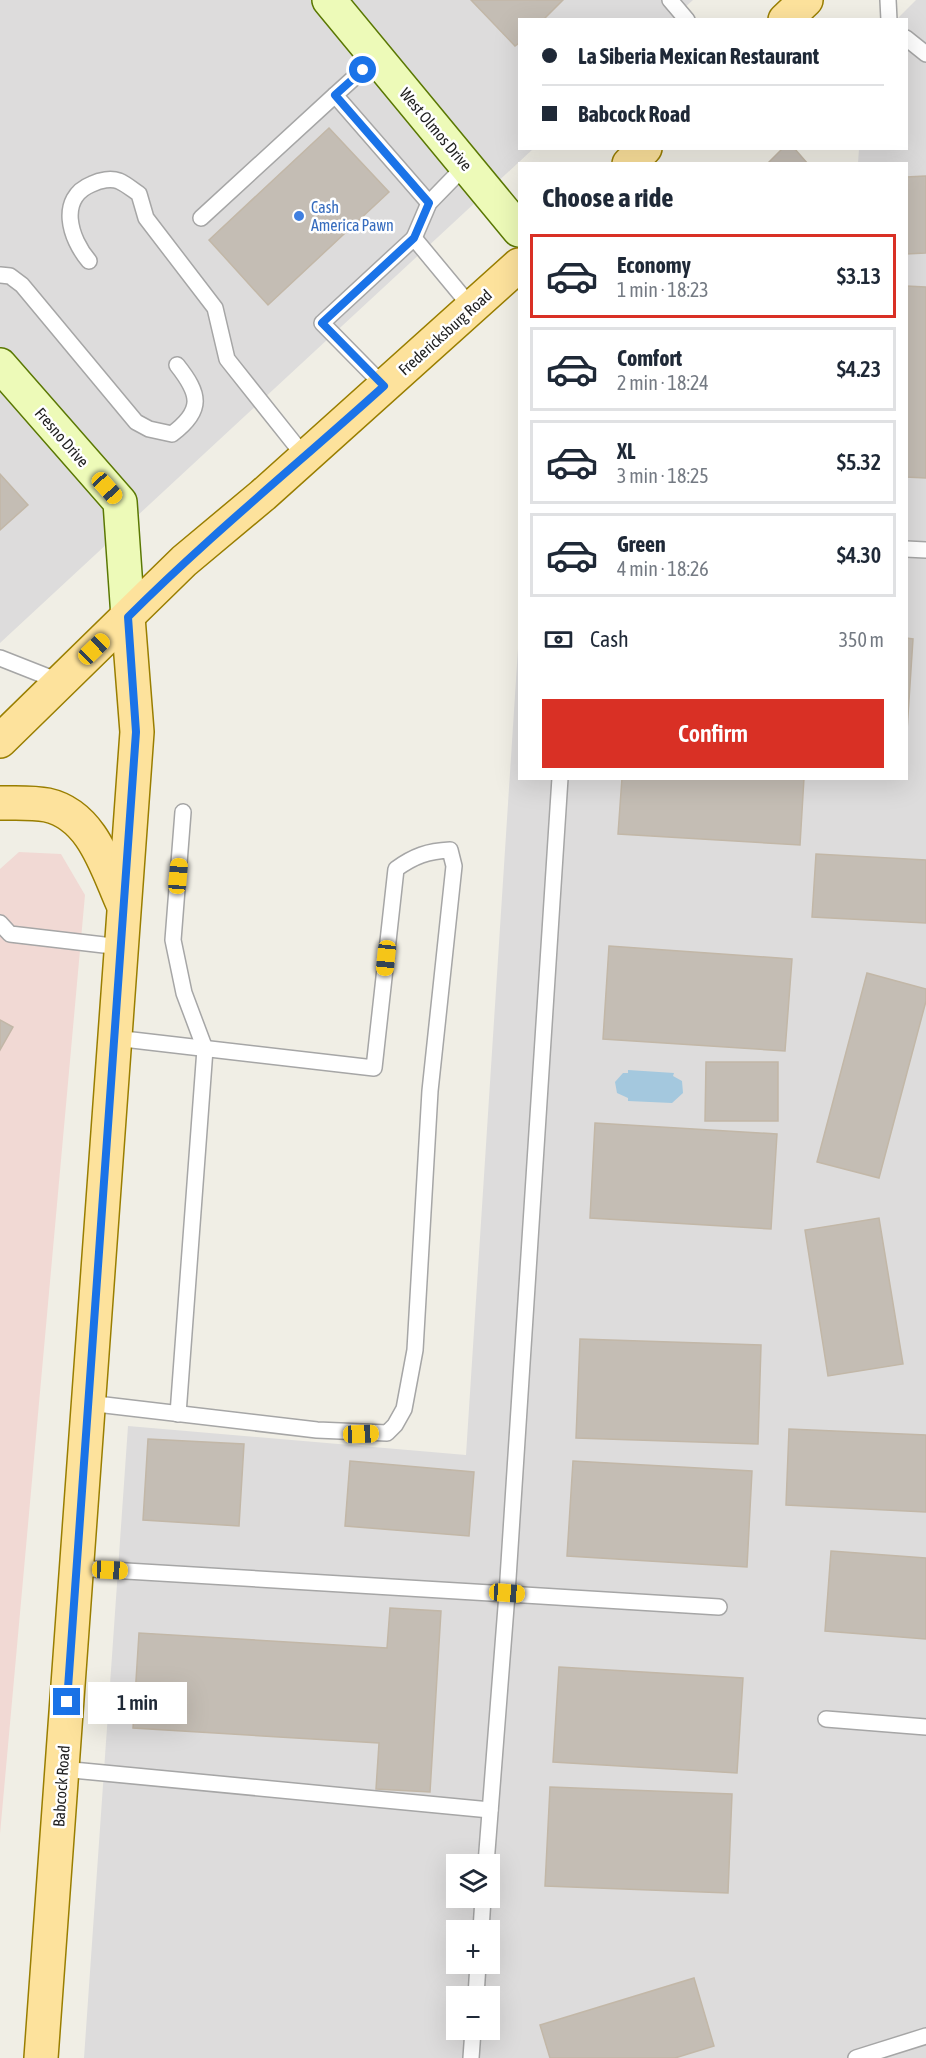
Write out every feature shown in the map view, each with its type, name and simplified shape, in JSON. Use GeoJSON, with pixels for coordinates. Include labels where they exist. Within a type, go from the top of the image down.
{"type":"FeatureCollection","features":[{"type":"Feature","properties":{"kind":"main road","name":"West Olmos Drive"},"geometry":{"type":"LineString","coordinates":[[329,0],[518,229]]}},
{"type":"Feature","properties":{"kind":"main road"},"geometry":{"type":"LineString","coordinates":[[787,18],[806,0]]}},
{"type":"Feature","properties":{"kind":"main road"},"geometry":{"type":"LineString","coordinates":[[631,162],[643,150]]}},
{"type":"Feature","properties":{"kind":"main road","name":"Fredericksburg Road"},"geometry":{"type":"LineString","coordinates":[[0,741],[184,561],[305,457],[518,266]]}},
{"type":"Feature","properties":{"kind":"main road","name":"Fresno Drive"},"geometry":{"type":"LineString","coordinates":[[0,365],[120,502],[128,617]]}},
{"type":"Feature","properties":{"kind":"main road","name":"Babcock Road"},"geometry":{"type":"LineString","coordinates":[[41,2058],[136,732],[128,617]]}},
{"type":"Feature","properties":{"kind":"main road"},"geometry":{"type":"LineString","coordinates":[[0,803],[48,805],[76,819],[95,840],[124,908]]}},
{"type":"Feature","properties":{"kind":"lane"},"geometry":{"type":"LineString","coordinates":[[670,0],[685,18]]}},
{"type":"Feature","properties":{"kind":"lane"},"geometry":{"type":"LineString","coordinates":[[888,0],[889,18]]}},
{"type":"Feature","properties":{"kind":"lane"},"geometry":{"type":"LineString","coordinates":[[908,40],[926,54]]}},
{"type":"Feature","properties":{"kind":"lane"},"geometry":{"type":"LineString","coordinates":[[201,218],[377,57]]}},
{"type":"Feature","properties":{"kind":"lane"},"geometry":{"type":"LineString","coordinates":[[335,95],[429,203]]}},
{"type":"Feature","properties":{"kind":"lane"},"geometry":{"type":"LineString","coordinates":[[384,386],[322,323],[414,238],[429,203],[466,165]]}},
{"type":"Feature","properties":{"kind":"lane"},"geometry":{"type":"LineString","coordinates":[[89,261],[77,247],[70,229],[72,200],[83,187],[100,180],[118,181],[139,194],[146,218],[215,308],[228,359],[305,457]]}},
{"type":"Feature","properties":{"kind":"lane"},"geometry":{"type":"LineString","coordinates":[[414,238],[472,308]]}},
{"type":"Feature","properties":{"kind":"lane"},"geometry":{"type":"LineString","coordinates":[[0,275],[10,276],[22,285],[136,422],[149,429],[172,434],[185,424],[194,411],[195,391],[177,365]]}},
{"type":"Feature","properties":{"kind":"lane"},"geometry":{"type":"LineString","coordinates":[[908,549],[926,550]]}},
{"type":"Feature","properties":{"kind":"lane"},"geometry":{"type":"LineString","coordinates":[[0,658],[61,682]]}},
{"type":"Feature","properties":{"kind":"lane"},"geometry":{"type":"LineString","coordinates":[[487,1854],[507,1593],[560,780]]}},
{"type":"Feature","properties":{"kind":"lane"},"geometry":{"type":"LineString","coordinates":[[178,1414],[205,1049],[184,993],[173,940],[183,812]]}},
{"type":"Feature","properties":{"kind":"lane"},"geometry":{"type":"LineString","coordinates":[[88,1403],[361,1434],[387,1433],[404,1409],[415,1350],[430,1091],[454,866],[450,850],[432,850],[413,856],[396,869],[374,1068],[115,1038]]}},
{"type":"Feature","properties":{"kind":"lane"},"geometry":{"type":"LineString","coordinates":[[3,931],[121,947]]}},
{"type":"Feature","properties":{"kind":"lane"},"geometry":{"type":"LineString","coordinates":[[76,1568],[719,1607]]}},
{"type":"Feature","properties":{"kind":"lane"},"geometry":{"type":"LineString","coordinates":[[826,1719],[926,1727]]}},
{"type":"Feature","properties":{"kind":"lane"},"geometry":{"type":"LineString","coordinates":[[62,1769],[490,1810]]}},
{"type":"Feature","properties":{"kind":"lane"},"geometry":{"type":"LineString","coordinates":[[856,2058],[926,2036]]}},
{"type":"Feature","properties":{"kind":"lane"},"geometry":{"type":"LineString","coordinates":[[471,2058],[472,2040]]}},
{"type":"Feature","properties":{"kind":"shaded area"},"geometry":{"type":"Polygon","coordinates":[[[0,0],[693,0],[673,18],[518,18],[518,150],[532,150],[0,643],[0,0]]]}},
{"type":"Feature","properties":{"kind":"shaded area"},"geometry":{"type":"Polygon","coordinates":[[[916,0],[926,0],[926,2058],[84,2058],[128,1426],[466,1455],[518,649],[518,780],[908,780],[908,162],[858,162],[859,150],[908,150],[908,18],[898,18],[916,0]]]}},
{"type":"Feature","properties":{"kind":"shaded area"},"geometry":{"type":"Polygon","coordinates":[[[19,852],[61,854],[85,895],[0,1834],[0,869],[19,852]]]}},
{"type":"Feature","properties":{"kind":"water"},"geometry":{"type":"Polygon","coordinates":[[[628,1070],[674,1073],[673,1076],[682,1081],[683,1093],[672,1103],[628,1101],[628,1098],[617,1093],[615,1082],[623,1073],[628,1073],[628,1070]]]}},
{"type":"Feature","properties":{"kind":"building"},"geometry":{"type":"Polygon","coordinates":[[[471,0],[563,0],[545,18],[518,18],[518,44],[515,46],[471,0]]]}},
{"type":"Feature","properties":{"kind":"building","name":"Cash America Pawn"},"geometry":{"type":"Polygon","coordinates":[[[329,128],[389,192],[268,305],[209,240],[329,128]]]}},
{"type":"Feature","properties":{"kind":"building"},"geometry":{"type":"Polygon","coordinates":[[[781,150],[796,150],[806,162],[769,162],[781,150]]]}},
{"type":"Feature","properties":{"kind":"building"},"geometry":{"type":"Polygon","coordinates":[[[926,176],[926,253],[908,254],[908,177],[926,176]]]}},
{"type":"Feature","properties":{"kind":"building"},"geometry":{"type":"Polygon","coordinates":[[[908,286],[926,287],[926,478],[908,477],[908,286]]]}},
{"type":"Feature","properties":{"kind":"building"},"geometry":{"type":"Polygon","coordinates":[[[0,474],[28,505],[0,530],[0,474]]]}},
{"type":"Feature","properties":{"kind":"building"},"geometry":{"type":"Polygon","coordinates":[[[908,638],[913,639],[908,715],[908,638]]]}},
{"type":"Feature","properties":{"kind":"building"},"geometry":{"type":"Polygon","coordinates":[[[622,780],[804,780],[800,845],[618,834],[622,780]]]}},
{"type":"Feature","properties":{"kind":"building"},"geometry":{"type":"Polygon","coordinates":[[[816,854],[926,860],[926,923],[812,917],[816,854]]]}},
{"type":"Feature","properties":{"kind":"building"},"geometry":{"type":"Polygon","coordinates":[[[609,946],[792,959],[785,1051],[603,1039],[609,946]]]}},
{"type":"Feature","properties":{"kind":"building"},"geometry":{"type":"Polygon","coordinates":[[[867,973],[926,989],[926,1001],[879,1178],[817,1162],[867,973]]]}},
{"type":"Feature","properties":{"kind":"building"},"geometry":{"type":"Polygon","coordinates":[[[0,1020],[13,1027],[0,1050],[0,1020]]]}},
{"type":"Feature","properties":{"kind":"building"},"geometry":{"type":"Polygon","coordinates":[[[706,1062],[778,1062],[778,1121],[705,1121],[706,1062]]]}},
{"type":"Feature","properties":{"kind":"building"},"geometry":{"type":"Polygon","coordinates":[[[595,1123],[777,1134],[771,1229],[590,1218],[595,1123]]]}},
{"type":"Feature","properties":{"kind":"building"},"geometry":{"type":"Polygon","coordinates":[[[879,1218],[903,1364],[828,1376],[805,1230],[879,1218]]]}},
{"type":"Feature","properties":{"kind":"building"},"geometry":{"type":"Polygon","coordinates":[[[580,1339],[761,1345],[758,1444],[576,1438],[580,1339]]]}},
{"type":"Feature","properties":{"kind":"building"},"geometry":{"type":"Polygon","coordinates":[[[789,1429],[926,1435],[926,1512],[786,1505],[789,1429]]]}},
{"type":"Feature","properties":{"kind":"building"},"geometry":{"type":"Polygon","coordinates":[[[148,1439],[244,1444],[239,1526],[143,1520],[148,1439]]]}},
{"type":"Feature","properties":{"kind":"building"},"geometry":{"type":"Polygon","coordinates":[[[350,1461],[474,1472],[469,1536],[345,1526],[350,1461]]]}},
{"type":"Feature","properties":{"kind":"building"},"geometry":{"type":"Polygon","coordinates":[[[573,1461],[752,1471],[747,1567],[567,1556],[573,1461]]]}},
{"type":"Feature","properties":{"kind":"building"},"geometry":{"type":"Polygon","coordinates":[[[831,1551],[926,1558],[926,1639],[825,1631],[831,1551]]]}},
{"type":"Feature","properties":{"kind":"building"},"geometry":{"type":"Polygon","coordinates":[[[390,1608],[441,1611],[430,1792],[376,1789],[379,1743],[133,1728],[139,1633],[387,1648],[390,1608]]]}},
{"type":"Feature","properties":{"kind":"building"},"geometry":{"type":"Polygon","coordinates":[[[559,1667],[743,1678],[737,1773],[553,1762],[559,1667]]]}},
{"type":"Feature","properties":{"kind":"building"},"geometry":{"type":"Polygon","coordinates":[[[550,1787],[732,1794],[728,1893],[545,1886],[550,1787]]]}},
{"type":"Feature","properties":{"kind":"building"},"geometry":{"type":"Polygon","coordinates":[[[694,1978],[714,2046],[675,2058],[550,2058],[540,2025],[694,1978]]]}},
{"type":"Feature","properties":{"kind":"place","name":"Cash America Pawn"},"geometry":{"type":"Point","coordinates":[299,216]}},
{"type":"Feature","properties":{"kind":"route"},"geometry":{"type":"LineString","coordinates":[[67,1702],[136,732],[128,617],[184,561],[263,495],[384,386],[322,323],[414,238],[429,203],[335,95],[363,70]]}}]}
